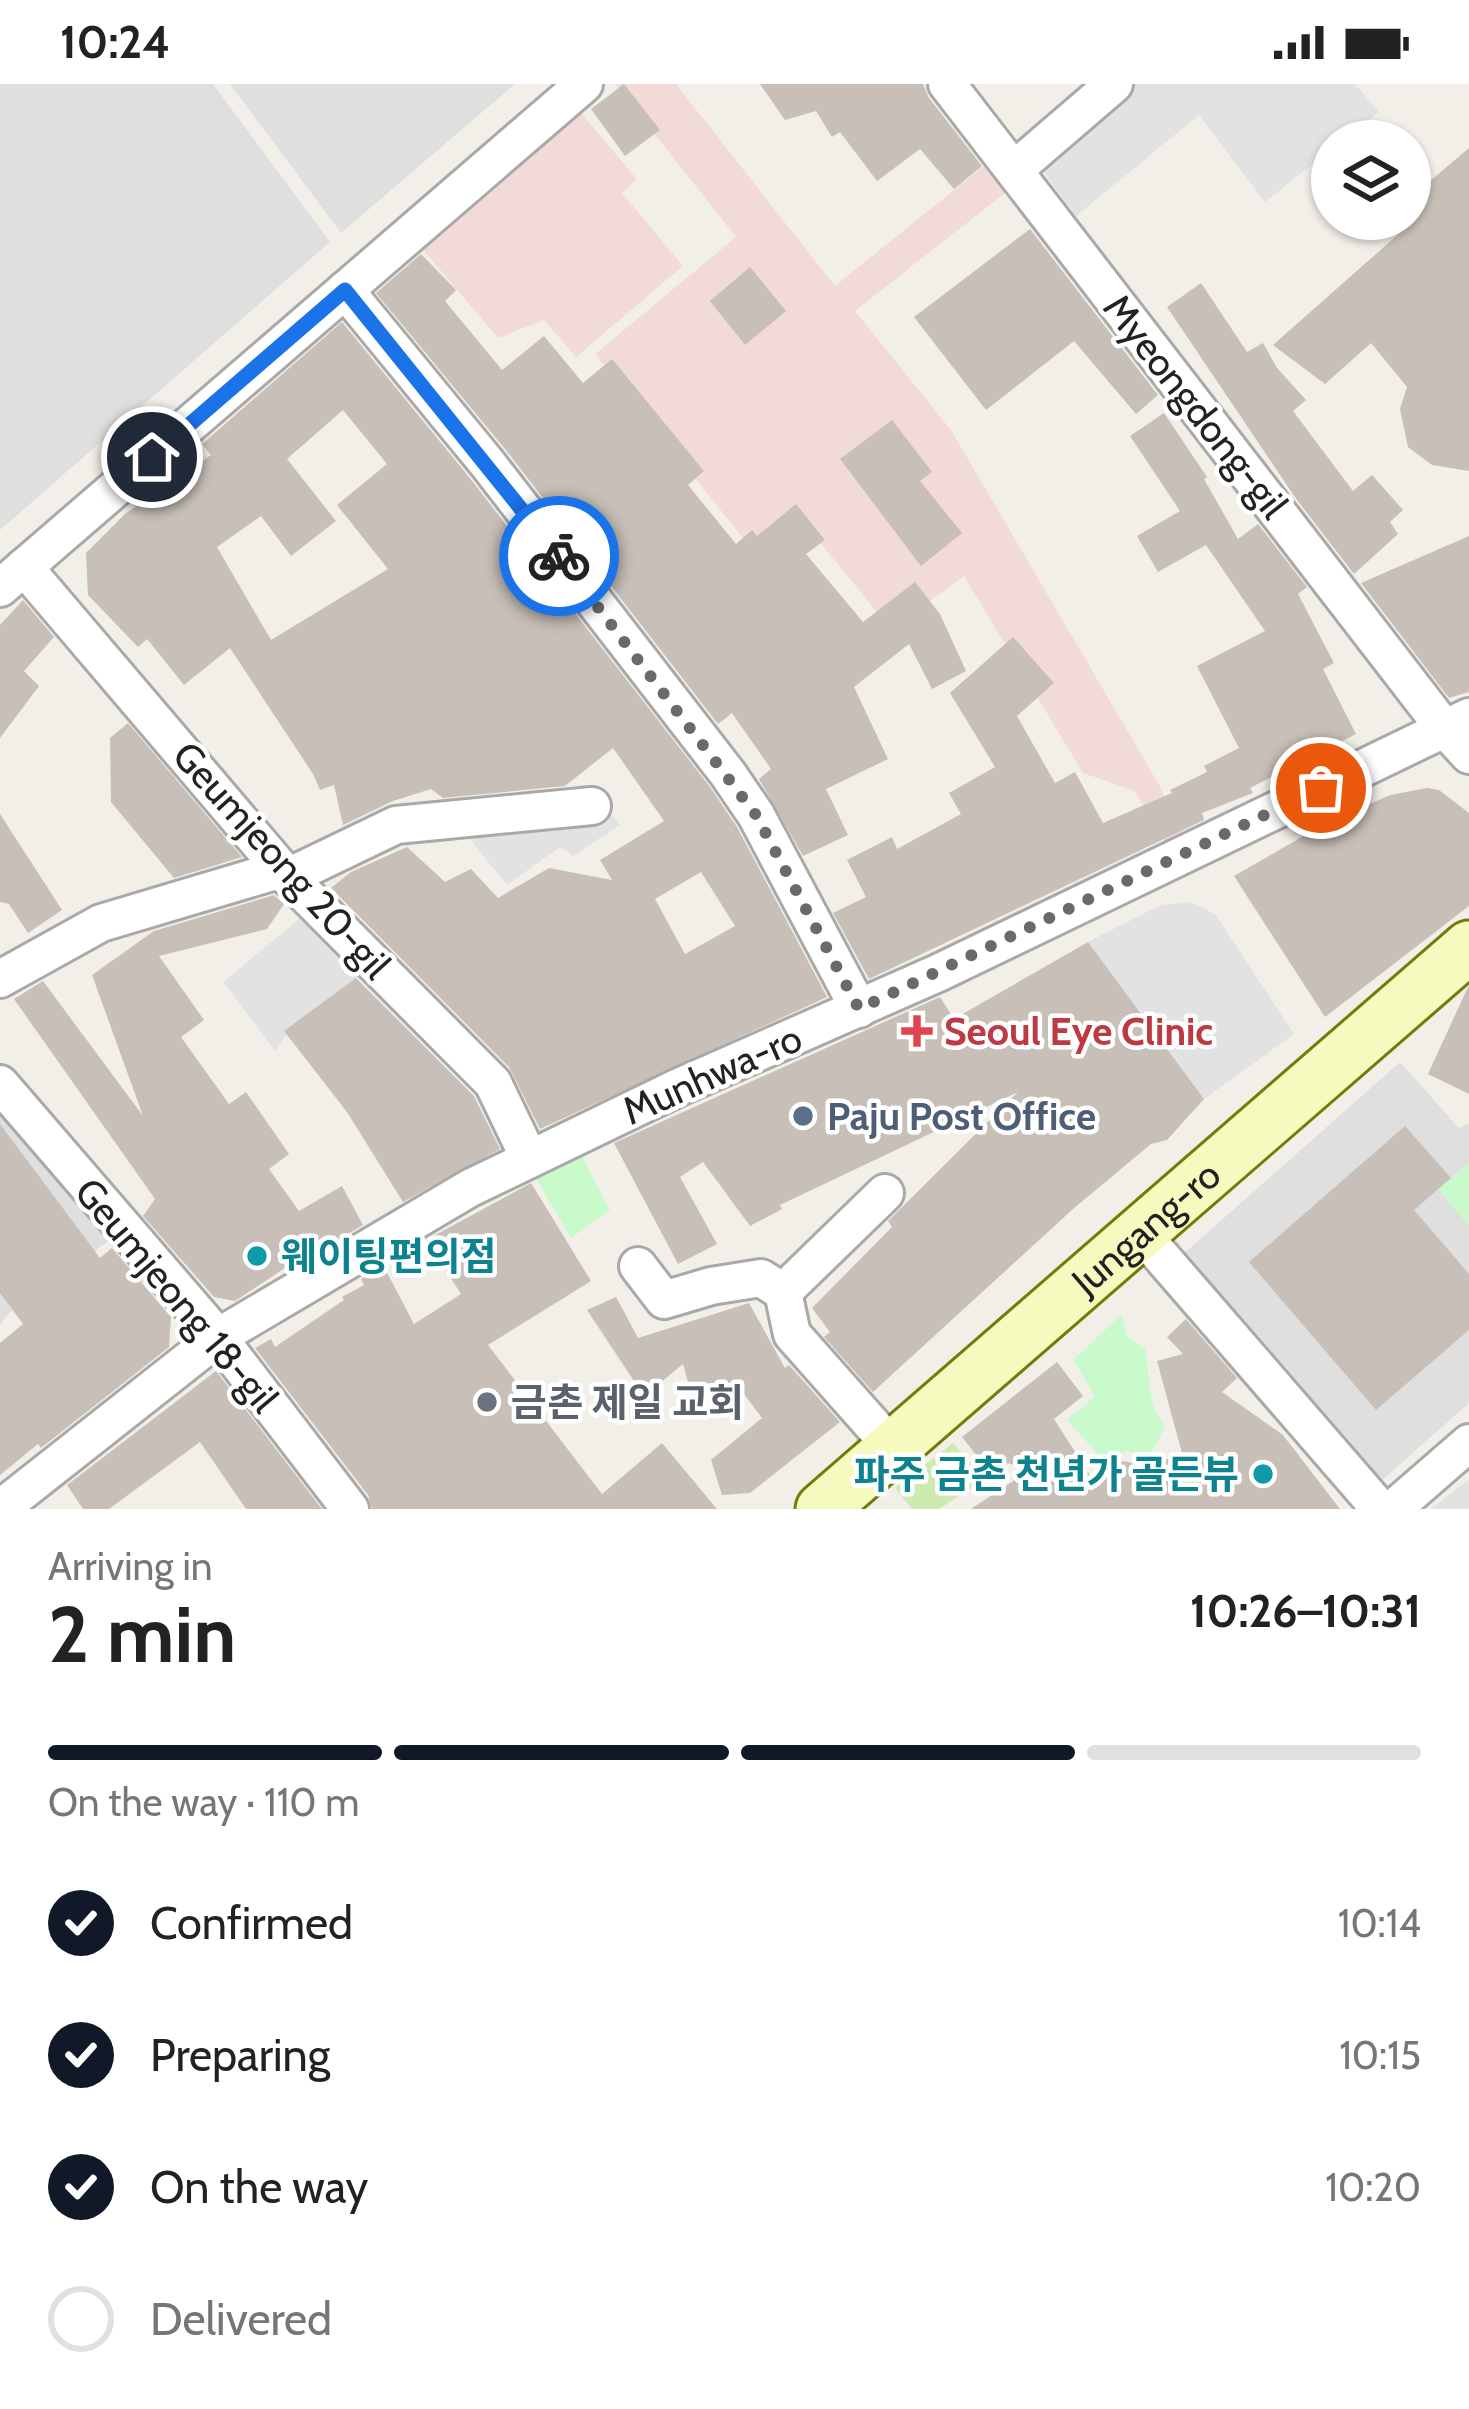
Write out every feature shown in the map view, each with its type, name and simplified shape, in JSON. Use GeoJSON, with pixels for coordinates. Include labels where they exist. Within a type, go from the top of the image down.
{"type":"FeatureCollection","features":[{"type":"Feature","properties":{"kind":"main road","name":"Jungang-ro"},"geometry":{"type":"LineString","coordinates":[[822,1509],[1469,947]]}},
{"type":"Feature","properties":{"kind":"street"},"geometry":{"type":"LineString","coordinates":[[12,578],[584,84]]}},
{"type":"Feature","properties":{"kind":"street","name":"Myeongdong-gil"},"geometry":{"type":"LineString","coordinates":[[947,84],[1461,733]]}},
{"type":"Feature","properties":{"kind":"street"},"geometry":{"type":"LineString","coordinates":[[1013,170],[1114,84]]}},
{"type":"Feature","properties":{"kind":"street"},"geometry":{"type":"LineString","coordinates":[[345,290],[487,463],[728,774],[756,815],[859,1009]]}},
{"type":"Feature","properties":{"kind":"street","name":"Geumjeong 20-gil"},"geometry":{"type":"LineString","coordinates":[[12,578],[285,873],[493,1083],[530,1158]]}},
{"type":"Feature","properties":{"kind":"street","name":"Munhwa-ro"},"geometry":{"type":"LineString","coordinates":[[0,1509],[218,1336],[470,1188],[680,1087],[1461,733]]}},
{"type":"Feature","properties":{"kind":"street"},"geometry":{"type":"LineString","coordinates":[[0,979],[101,922],[285,873],[396,825],[592,806]]}},
{"type":"Feature","properties":{"kind":"street","name":"Geumjeong 18-gil"},"geometry":{"type":"LineString","coordinates":[[0,1084],[218,1336],[350,1509]]}},
{"type":"Feature","properties":{"kind":"street"},"geometry":{"type":"LineString","coordinates":[[783,1292],[884,1193]]}},
{"type":"Feature","properties":{"kind":"street"},"geometry":{"type":"LineString","coordinates":[[1140,1232],[1380,1509]]}},
{"type":"Feature","properties":{"kind":"street"},"geometry":{"type":"LineString","coordinates":[[638,1266],[664,1300],[760,1278],[783,1292],[792,1334],[893,1448]]}},
{"type":"Feature","properties":{"kind":"street"},"geometry":{"type":"LineString","coordinates":[[1393,1509],[1469,1443]]}},
{"type":"Feature","properties":{"kind":"shaded area"},"geometry":{"type":"Polygon","coordinates":[[[0,84],[213,84],[330,242],[0,530],[0,84]]]}},
{"type":"Feature","properties":{"kind":"shaded area"},"geometry":{"type":"Polygon","coordinates":[[[230,84],[515,84],[341,233],[230,84]]]}},
{"type":"Feature","properties":{"kind":"shaded area"},"geometry":{"type":"Polygon","coordinates":[[[615,84],[676,84],[835,286],[989,162],[1010,189],[855,311],[951,430],[1158,783],[1188,844],[1171,853],[1135,791],[1083,773],[964,576],[891,629],[799,517],[752,549],[595,354],[736,237],[615,84]]]}},
{"type":"Feature","properties":{"kind":"shaded area"},"geometry":{"type":"Polygon","coordinates":[[[1131,84],[1355,84],[1379,112],[1369,120],[1311,120],[1311,166],[1265,202],[1199,115],[1076,216],[1037,163],[1131,84]]]}},
{"type":"Feature","properties":{"kind":"shaded area"},"geometry":{"type":"Polygon","coordinates":[[[579,111],[637,179],[622,193],[683,266],[576,357],[544,320],[498,338],[420,246],[579,111]]]}},
{"type":"Feature","properties":{"kind":"shaded area"},"geometry":{"type":"Polygon","coordinates":[[[588,788],[620,825],[573,856],[560,847],[507,885],[451,816],[555,810],[588,788]]]}},
{"type":"Feature","properties":{"kind":"shaded area"},"geometry":{"type":"Polygon","coordinates":[[[1191,902],[1215,914],[1294,1034],[1204,1099],[1088,942],[1161,905],[1191,902]]]}},
{"type":"Feature","properties":{"kind":"shaded area"},"geometry":{"type":"Polygon","coordinates":[[[316,905],[370,967],[287,1034],[275,1051],[223,982],[316,905]]]}},
{"type":"Feature","properties":{"kind":"shaded area"},"geometry":{"type":"Polygon","coordinates":[[[1400,1062],[1459,1128],[1469,1123],[1469,1403],[1379,1483],[1180,1257],[1400,1062]]]}},
{"type":"Feature","properties":{"kind":"shaded area"},"geometry":{"type":"Polygon","coordinates":[[[0,1107],[111,1239],[9,1313],[0,1325],[0,1107]]]}},
{"type":"Feature","properties":{"kind":"shaded area"},"geometry":{"type":"Polygon","coordinates":[[[1469,1479],[1469,1509],[1431,1509],[1469,1479]]]}},
{"type":"Feature","properties":{"kind":"green space"},"geometry":{"type":"Polygon","coordinates":[[[578,1149],[610,1210],[571,1238],[532,1172],[578,1149]]]}},
{"type":"Feature","properties":{"kind":"green space"},"geometry":{"type":"Polygon","coordinates":[[[1469,1163],[1469,1226],[1438,1189],[1469,1163]]]}},
{"type":"Feature","properties":{"kind":"green space"},"geometry":{"type":"Polygon","coordinates":[[[1121,1315],[1127,1336],[1145,1348],[1152,1398],[1165,1427],[1149,1457],[1127,1451],[1105,1462],[1067,1420],[1095,1396],[1073,1360],[1121,1315]]]}},
{"type":"Feature","properties":{"kind":"green space"},"geometry":{"type":"Polygon","coordinates":[[[953,1443],[971,1463],[992,1474],[939,1509],[912,1509],[895,1488],[953,1443]]]}},
{"type":"Feature","properties":{"kind":"building"},"geometry":{"type":"Polygon","coordinates":[[[624,84],[660,130],[625,156],[591,109],[624,84]]]}},
{"type":"Feature","properties":{"kind":"building"},"geometry":{"type":"Polygon","coordinates":[[[760,84],[923,84],[982,166],[954,189],[920,149],[877,181],[840,132],[832,137],[816,111],[785,120],[760,84]]]}},
{"type":"Feature","properties":{"kind":"building"},"geometry":{"type":"Polygon","coordinates":[[[1469,148],[1469,471],[1432,465],[1408,447],[1400,409],[1407,387],[1371,343],[1325,384],[1273,345],[1392,240],[1431,240],[1431,180],[1469,148]]]}},
{"type":"Feature","properties":{"kind":"building"},"geometry":{"type":"Polygon","coordinates":[[[1030,229],[1158,395],[1136,414],[1074,341],[986,410],[914,317],[1030,229]]]}},
{"type":"Feature","properties":{"kind":"building"},"geometry":{"type":"Polygon","coordinates":[[[421,254],[456,290],[445,301],[502,370],[544,336],[583,383],[612,359],[704,471],[688,485],[736,544],[752,530],[757,536],[796,504],[825,540],[806,554],[863,622],[915,582],[940,614],[966,671],[932,689],[909,644],[854,687],[888,759],[826,789],[848,835],[803,856],[759,779],[771,769],[732,713],[718,724],[505,449],[376,293],[421,254]]]}},
{"type":"Feature","properties":{"kind":"building"},"geometry":{"type":"Polygon","coordinates":[[[750,267],[786,311],[745,345],[710,301],[750,267]]]}},
{"type":"Feature","properties":{"kind":"building"},"geometry":{"type":"Polygon","coordinates":[[[1201,283],[1247,352],[1263,343],[1277,368],[1306,400],[1293,411],[1353,491],[1372,475],[1403,510],[1390,522],[1398,534],[1354,574],[1297,500],[1167,307],[1201,283]]]}},
{"type":"Feature","properties":{"kind":"building"},"geometry":{"type":"Polygon","coordinates":[[[342,322],[710,787],[737,827],[827,997],[540,1129],[509,1067],[331,888],[351,872],[407,847],[445,882],[471,869],[498,898],[549,868],[612,880],[600,860],[664,821],[613,748],[565,786],[443,798],[431,789],[343,825],[334,785],[320,790],[230,648],[184,685],[147,639],[138,647],[88,595],[86,553],[125,514],[211,455],[202,444],[342,322]],[[343,410],[287,459],[336,521],[291,556],[261,516],[217,547],[271,640],[388,569],[337,505],[387,464],[343,410]],[[701,872],[655,899],[685,954],[735,926],[701,872]]]}},
{"type":"Feature","properties":{"kind":"building"},"geometry":{"type":"Polygon","coordinates":[[[1164,413],[1207,477],[1238,539],[1258,524],[1307,587],[1298,594],[1334,663],[1323,669],[1356,734],[1250,788],[1253,793],[1202,813],[1204,820],[869,979],[833,913],[866,897],[847,860],[892,837],[897,849],[961,814],[949,793],[995,767],[950,693],[1013,637],[1054,683],[1017,716],[1055,783],[1075,772],[1103,823],[1172,793],[1170,790],[1207,772],[1204,766],[1239,748],[1197,666],[1265,631],[1206,545],[1158,572],[1137,536],[1180,511],[1130,436],[1164,413]]]}},
{"type":"Feature","properties":{"kind":"building"},"geometry":{"type":"Polygon","coordinates":[[[892,420],[932,472],[920,481],[962,533],[921,566],[840,459],[892,420]]]}},
{"type":"Feature","properties":{"kind":"building"},"geometry":{"type":"Polygon","coordinates":[[[1469,536],[1469,692],[1449,698],[1361,583],[1469,536]]]}},
{"type":"Feature","properties":{"kind":"building"},"geometry":{"type":"Polygon","coordinates":[[[23,600],[54,637],[24,671],[39,686],[0,738],[0,625],[23,600]]]}},
{"type":"Feature","properties":{"kind":"building"},"geometry":{"type":"Polygon","coordinates":[[[128,723],[242,857],[174,878],[111,802],[110,738],[128,723]]]}},
{"type":"Feature","properties":{"kind":"building"},"geometry":{"type":"Polygon","coordinates":[[[1439,790],[1469,813],[1469,906],[1325,1017],[1234,876],[1321,826],[1390,795],[1439,790]]]}},
{"type":"Feature","properties":{"kind":"building"},"geometry":{"type":"Polygon","coordinates":[[[0,814],[62,910],[28,933],[9,904],[0,902],[0,814]]]}},
{"type":"Feature","properties":{"kind":"building"},"geometry":{"type":"Polygon","coordinates":[[[274,895],[284,904],[267,929],[159,956],[204,1020],[181,1037],[229,1104],[246,1092],[289,1154],[269,1169],[299,1211],[342,1186],[363,1225],[338,1240],[335,1235],[235,1301],[214,1297],[143,1216],[155,1199],[14,999],[43,981],[143,1116],[92,975],[154,931],[274,895]]]}},
{"type":"Feature","properties":{"kind":"building"},"geometry":{"type":"Polygon","coordinates":[[[1088,942],[1204,1099],[1167,1140],[1151,1144],[1073,1209],[873,1392],[824,1337],[830,1332],[812,1308],[892,1227],[888,1221],[1018,1092],[780,1205],[782,1209],[750,1226],[703,1162],[680,1177],[717,1244],[678,1264],[614,1143],[940,997],[954,1019],[1088,942]]]}},
{"type":"Feature","properties":{"kind":"building"},"geometry":{"type":"Polygon","coordinates":[[[356,978],[474,1096],[500,1149],[403,1202],[347,1112],[284,1031],[356,978]]]}},
{"type":"Feature","properties":{"kind":"building"},"geometry":{"type":"Polygon","coordinates":[[[1469,987],[1469,1094],[1428,1074],[1469,987]]]}},
{"type":"Feature","properties":{"kind":"building"},"geometry":{"type":"Polygon","coordinates":[[[0,1124],[100,1258],[112,1248],[171,1317],[169,1347],[0,1475],[0,1343],[23,1324],[0,1293],[0,1124]]]}},
{"type":"Feature","properties":{"kind":"building"},"geometry":{"type":"Polygon","coordinates":[[[1405,1126],[1451,1178],[1414,1210],[1469,1274],[1469,1330],[1376,1410],[1249,1262],[1405,1126]]]}},
{"type":"Feature","properties":{"kind":"building"},"geometry":{"type":"Polygon","coordinates":[[[531,1183],[591,1281],[488,1345],[602,1494],[662,1443],[717,1509],[372,1509],[368,1495],[255,1348],[271,1339],[275,1347],[364,1285],[361,1279],[383,1265],[414,1324],[461,1294],[426,1240],[531,1183]]]}},
{"type":"Feature","properties":{"kind":"building"},"geometry":{"type":"Polygon","coordinates":[[[616,1297],[638,1338],[749,1303],[785,1368],[789,1365],[840,1422],[750,1493],[722,1495],[711,1460],[762,1418],[735,1382],[692,1396],[683,1364],[644,1396],[587,1310],[616,1297]]]}},
{"type":"Feature","properties":{"kind":"building"},"geometry":{"type":"Polygon","coordinates":[[[1186,1319],[1237,1378],[1222,1392],[1283,1435],[1340,1509],[971,1509],[1031,1469],[977,1456],[962,1437],[1057,1362],[1083,1396],[1054,1419],[1095,1483],[1123,1461],[1149,1466],[1182,1453],[1157,1361],[1183,1354],[1167,1337],[1186,1319]]]}},
{"type":"Feature","properties":{"kind":"building"},"geometry":{"type":"Polygon","coordinates":[[[216,1371],[322,1509],[246,1509],[200,1442],[109,1509],[83,1509],[67,1485],[216,1371]]]}},
{"type":"Feature","properties":{"kind":"way so far"},"geometry":{"type":"LineString","coordinates":[[559,556],[756,815],[859,1009],[1321,788]]}},
{"type":"Feature","properties":{"kind":"place","name":"Seoul Eye Clinic"},"geometry":{"type":"Point","coordinates":[917,1031]}},
{"type":"Feature","properties":{"kind":"place","name":"Paju Post Office"},"geometry":{"type":"Point","coordinates":[803,1116]}},
{"type":"Feature","properties":{"kind":"place","name":"웨이팅편의점"},"geometry":{"type":"Point","coordinates":[257,1256]}},
{"type":"Feature","properties":{"kind":"place","name":"금촌 제일 교회"},"geometry":{"type":"Point","coordinates":[487,1402]}},
{"type":"Feature","properties":{"kind":"place","name":"파주 금촌 천년가 골든뷰"},"geometry":{"type":"Point","coordinates":[1263,1474]}},
{"type":"Feature","properties":{"kind":"route"},"geometry":{"type":"LineString","coordinates":[[152,457],[345,290],[559,556]]}}]}
